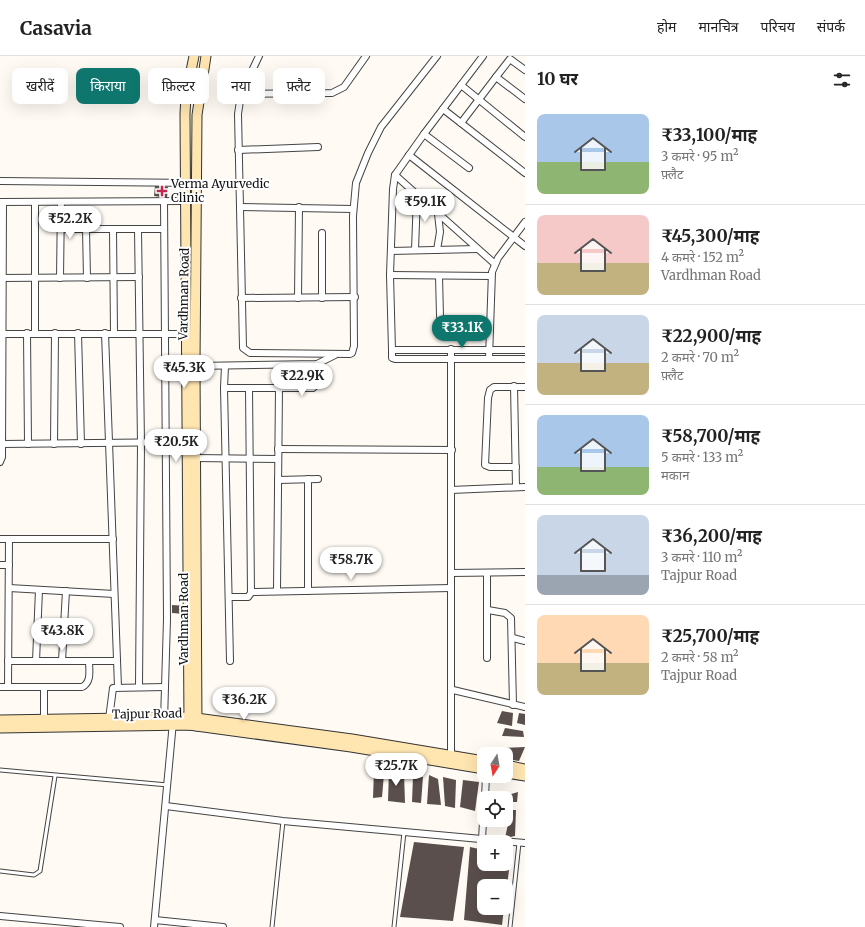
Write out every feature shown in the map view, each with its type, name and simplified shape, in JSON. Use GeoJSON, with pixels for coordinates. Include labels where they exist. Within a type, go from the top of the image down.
{"type":"FeatureCollection","features":[{"type":"Feature","properties":{"kind":"street","name":"Vardhman Road"},"geometry":{"type":"LineString","coordinates":[[193,722],[195,366],[191,334],[186,201],[186,96],[194,56]]}},
{"type":"Feature","properties":{"kind":"street","name":"Vardhman Road"},"geometry":{"type":"LineString","coordinates":[[193,722],[188,442],[197,183],[197,115],[206,56]]}},
{"type":"Feature","properties":{"kind":"street"},"geometry":{"type":"LineString","coordinates":[[254,68],[259,56]]}},
{"type":"Feature","properties":{"kind":"street"},"geometry":{"type":"LineString","coordinates":[[265,94],[332,93],[344,87],[366,56]]}},
{"type":"Feature","properties":{"kind":"street"},"geometry":{"type":"LineString","coordinates":[[240,104],[238,114],[238,150],[242,345],[245,351],[250,353],[350,354],[354,350],[355,297],[353,209],[356,183],[381,127],[437,56]]}},
{"type":"Feature","properties":{"kind":"street"},"geometry":{"type":"LineString","coordinates":[[483,56],[395,175],[392,189],[390,275],[391,355],[394,359],[525,359]]}},
{"type":"Feature","properties":{"kind":"street"},"geometry":{"type":"LineString","coordinates":[[460,123],[510,59],[525,70]]}},
{"type":"Feature","properties":{"kind":"street"},"geometry":{"type":"LineString","coordinates":[[496,77],[525,99]]}},
{"type":"Feature","properties":{"kind":"street"},"geometry":{"type":"LineString","coordinates":[[461,85],[525,137]]}},
{"type":"Feature","properties":{"kind":"street"},"geometry":{"type":"LineString","coordinates":[[443,109],[525,173]]}},
{"type":"Feature","properties":{"kind":"street"},"geometry":{"type":"LineString","coordinates":[[424,134],[469,168]]}},
{"type":"Feature","properties":{"kind":"street"},"geometry":{"type":"LineString","coordinates":[[238,150],[318,147]]}},
{"type":"Feature","properties":{"kind":"street"},"geometry":{"type":"LineString","coordinates":[[409,155],[525,246]]}},
{"type":"Feature","properties":{"kind":"street"},"geometry":{"type":"LineString","coordinates":[[395,175],[495,264]]}},
{"type":"Feature","properties":{"kind":"street"},"geometry":{"type":"LineString","coordinates":[[0,181],[197,183]]}},
{"type":"Feature","properties":{"kind":"street"},"geometry":{"type":"LineString","coordinates":[[415,250],[417,195]]}},
{"type":"Feature","properties":{"kind":"street"},"geometry":{"type":"LineString","coordinates":[[154,927],[168,785],[169,721],[165,687],[167,619],[164,201]]}},
{"type":"Feature","properties":{"kind":"street"},"geometry":{"type":"LineString","coordinates":[[0,462],[2,457],[2,202],[186,201]]}},
{"type":"Feature","properties":{"kind":"street"},"geometry":{"type":"LineString","coordinates":[[35,202],[36,333]]}},
{"type":"Feature","properties":{"kind":"street"},"geometry":{"type":"LineString","coordinates":[[60,278],[61,202]]}},
{"type":"Feature","properties":{"kind":"street"},"geometry":{"type":"LineString","coordinates":[[240,207],[353,209]]}},
{"type":"Feature","properties":{"kind":"street"},"geometry":{"type":"LineString","coordinates":[[298,207],[298,298]]}},
{"type":"Feature","properties":{"kind":"street"},"geometry":{"type":"LineString","coordinates":[[437,250],[440,232],[438,214]]}},
{"type":"Feature","properties":{"kind":"street"},"geometry":{"type":"LineString","coordinates":[[489,358],[491,276],[495,264],[525,222]]}},
{"type":"Feature","properties":{"kind":"street"},"geometry":{"type":"LineString","coordinates":[[61,229],[164,229]]}},
{"type":"Feature","properties":{"kind":"street"},"geometry":{"type":"LineString","coordinates":[[86,229],[87,278]]}},
{"type":"Feature","properties":{"kind":"street"},"geometry":{"type":"LineString","coordinates":[[113,229],[112,278],[114,333]]}},
{"type":"Feature","properties":{"kind":"street"},"geometry":{"type":"LineString","coordinates":[[138,229],[141,443],[139,686]]}},
{"type":"Feature","properties":{"kind":"street"},"geometry":{"type":"LineString","coordinates":[[322,233],[322,298]]}},
{"type":"Feature","properties":{"kind":"street"},"geometry":{"type":"LineString","coordinates":[[391,251],[477,249]]}},
{"type":"Feature","properties":{"kind":"street"},"geometry":{"type":"LineString","coordinates":[[390,275],[491,276]]}},
{"type":"Feature","properties":{"kind":"street"},"geometry":{"type":"LineString","coordinates":[[439,276],[440,316]]}},
{"type":"Feature","properties":{"kind":"street"},"geometry":{"type":"LineString","coordinates":[[1,278],[139,277]]}},
{"type":"Feature","properties":{"kind":"street"},"geometry":{"type":"LineString","coordinates":[[241,298],[355,297]]}},
{"type":"Feature","properties":{"kind":"street"},"geometry":{"type":"LineString","coordinates":[[27,333],[28,444]]}},
{"type":"Feature","properties":{"kind":"street"},"geometry":{"type":"LineString","coordinates":[[54,444],[55,333]]}},
{"type":"Feature","properties":{"kind":"street"},"geometry":{"type":"LineString","coordinates":[[78,333],[81,444]]}},
{"type":"Feature","properties":{"kind":"street"},"geometry":{"type":"LineString","coordinates":[[105,333],[118,687]]}},
{"type":"Feature","properties":{"kind":"street"},"geometry":{"type":"LineString","coordinates":[[1,334],[191,334]]}},
{"type":"Feature","properties":{"kind":"street"},"geometry":{"type":"LineString","coordinates":[[392,350],[525,350]]}},
{"type":"Feature","properties":{"kind":"street"},"geometry":{"type":"LineString","coordinates":[[451,350],[451,755]]}},
{"type":"Feature","properties":{"kind":"street"},"geometry":{"type":"LineString","coordinates":[[195,366],[317,364],[336,354]]}},
{"type":"Feature","properties":{"kind":"street"},"geometry":{"type":"LineString","coordinates":[[224,388],[315,387],[317,384],[317,364]]}},
{"type":"Feature","properties":{"kind":"street"},"geometry":{"type":"LineString","coordinates":[[225,366],[225,458],[230,597],[230,661]]}},
{"type":"Feature","properties":{"kind":"street"},"geometry":{"type":"LineString","coordinates":[[516,467],[486,466],[490,390],[494,387],[514,386],[525,388]]}},
{"type":"Feature","properties":{"kind":"street"},"geometry":{"type":"LineString","coordinates":[[514,386],[516,487]]}},
{"type":"Feature","properties":{"kind":"street"},"geometry":{"type":"LineString","coordinates":[[230,597],[248,597],[251,592],[249,388]]}},
{"type":"Feature","properties":{"kind":"street"},"geometry":{"type":"LineString","coordinates":[[277,591],[280,388]]}},
{"type":"Feature","properties":{"kind":"street"},"geometry":{"type":"LineString","coordinates":[[1,440],[28,444],[188,442]]}},
{"type":"Feature","properties":{"kind":"street"},"geometry":{"type":"LineString","coordinates":[[278,449],[452,450]]}},
{"type":"Feature","properties":{"kind":"street"},"geometry":{"type":"LineString","coordinates":[[195,458],[278,459]]}},
{"type":"Feature","properties":{"kind":"street"},"geometry":{"type":"LineString","coordinates":[[308,479],[308,590]]}},
{"type":"Feature","properties":{"kind":"street"},"geometry":{"type":"LineString","coordinates":[[278,480],[318,479]]}},
{"type":"Feature","properties":{"kind":"street"},"geometry":{"type":"LineString","coordinates":[[451,490],[525,487]]}},
{"type":"Feature","properties":{"kind":"street"},"geometry":{"type":"LineString","coordinates":[[0,539],[112,539]]}},
{"type":"Feature","properties":{"kind":"street"},"geometry":{"type":"LineString","coordinates":[[8,687],[9,539]]}},
{"type":"Feature","properties":{"kind":"street"},"geometry":{"type":"LineString","coordinates":[[0,565],[9,565]]}},
{"type":"Feature","properties":{"kind":"street"},"geometry":{"type":"LineString","coordinates":[[451,573],[525,572]]}},
{"type":"Feature","properties":{"kind":"street"},"geometry":{"type":"LineString","coordinates":[[487,573],[487,658]]}},
{"type":"Feature","properties":{"kind":"street"},"geometry":{"type":"LineString","coordinates":[[9,588],[114,594]]}},
{"type":"Feature","properties":{"kind":"street"},"geometry":{"type":"LineString","coordinates":[[251,592],[452,588]]}},
{"type":"Feature","properties":{"kind":"street"},"geometry":{"type":"LineString","coordinates":[[36,661],[39,590]]}},
{"type":"Feature","properties":{"kind":"street"},"geometry":{"type":"LineString","coordinates":[[62,661],[66,591]]}},
{"type":"Feature","properties":{"kind":"street"},"geometry":{"type":"LineString","coordinates":[[488,610],[510,616],[513,638],[513,705]]}},
{"type":"Feature","properties":{"kind":"street"},"geometry":{"type":"LineString","coordinates":[[513,638],[525,641]]}},
{"type":"Feature","properties":{"kind":"street"},"geometry":{"type":"LineString","coordinates":[[8,661],[116,661]]}},
{"type":"Feature","properties":{"kind":"street"},"geometry":{"type":"LineString","coordinates":[[0,687],[84,686],[89,679],[89,661]]}},
{"type":"Feature","properties":{"kind":"street"},"geometry":{"type":"LineString","coordinates":[[109,719],[111,691],[113,688],[139,686],[165,687]]}},
{"type":"Feature","properties":{"kind":"street"},"geometry":{"type":"LineString","coordinates":[[44,687],[44,720]]}},
{"type":"Feature","properties":{"kind":"street"},"geometry":{"type":"LineString","coordinates":[[452,690],[525,707]]}},
{"type":"Feature","properties":{"kind":"street","name":"Tajpur Road"},"geometry":{"type":"LineString","coordinates":[[0,720],[109,719],[193,722],[223,721],[477,760]]}},
{"type":"Feature","properties":{"kind":"street","name":"Tajpur Road"},"geometry":{"type":"LineString","coordinates":[[0,728],[169,721]]}},
{"type":"Feature","properties":{"kind":"street","name":"Tajpur Road"},"geometry":{"type":"LineString","coordinates":[[193,722],[477,768]]}},
{"type":"Feature","properties":{"kind":"street"},"geometry":{"type":"LineString","coordinates":[[513,766],[525,769]]}},
{"type":"Feature","properties":{"kind":"street"},"geometry":{"type":"LineString","coordinates":[[513,774],[525,776]]}},
{"type":"Feature","properties":{"kind":"street"},"geometry":{"type":"LineString","coordinates":[[166,806],[283,821],[477,839]]}},
{"type":"Feature","properties":{"kind":"street"},"geometry":{"type":"LineString","coordinates":[[0,916],[120,927]]}},
{"type":"Feature","properties":{"kind":"street"},"geometry":{"type":"LineString","coordinates":[[155,920],[224,927]]}},
{"type":"Feature","properties":{"kind":"lane"},"geometry":{"type":"LineString","coordinates":[[0,770],[168,785]]}},
{"type":"Feature","properties":{"kind":"lane"},"geometry":{"type":"LineString","coordinates":[[0,871],[34,875],[40,871],[55,776]]}},
{"type":"Feature","properties":{"kind":"lane"},"geometry":{"type":"LineString","coordinates":[[272,927],[283,821]]}},
{"type":"Feature","properties":{"kind":"lane"},"geometry":{"type":"LineString","coordinates":[[394,927],[404,832]]}},
{"type":"Feature","properties":{"kind":"lane"},"geometry":{"type":"LineString","coordinates":[[510,927],[522,843]]}},
{"type":"Feature","properties":{"kind":"building"},"geometry":{"type":"Polygon","coordinates":[[[155,186],[168,187],[167,198],[154,196],[155,186]]]}},
{"type":"Feature","properties":{"kind":"building"},"geometry":{"type":"Polygon","coordinates":[[[172,605],[187,606],[186,614],[172,613],[172,605]]]}},
{"type":"Feature","properties":{"kind":"building"},"geometry":{"type":"Polygon","coordinates":[[[502,711],[513,713],[512,726],[497,723],[502,711]]]}},
{"type":"Feature","properties":{"kind":"building"},"geometry":{"type":"Polygon","coordinates":[[[519,713],[525,714],[525,725],[517,723],[519,713]]]}},
{"type":"Feature","properties":{"kind":"building"},"geometry":{"type":"Polygon","coordinates":[[[505,728],[523,731],[524,737],[502,736],[505,728]]]}},
{"type":"Feature","properties":{"kind":"building"},"geometry":{"type":"Polygon","coordinates":[[[525,747],[519,761],[513,760],[513,748],[525,747]]]}},
{"type":"Feature","properties":{"kind":"building"},"geometry":{"type":"Polygon","coordinates":[[[374,770],[384,774],[382,797],[373,798],[374,770]]]}},
{"type":"Feature","properties":{"kind":"building"},"geometry":{"type":"Polygon","coordinates":[[[389,770],[404,772],[405,803],[388,801],[389,770]]]}},
{"type":"Feature","properties":{"kind":"building"},"geometry":{"type":"Polygon","coordinates":[[[429,775],[438,779],[441,805],[427,804],[429,775]]]}},
{"type":"Feature","properties":{"kind":"building"},"geometry":{"type":"Polygon","coordinates":[[[413,776],[423,777],[421,803],[412,802],[413,776]]]}},
{"type":"Feature","properties":{"kind":"building"},"geometry":{"type":"Polygon","coordinates":[[[443,777],[456,780],[455,808],[445,806],[443,777]]]}},
{"type":"Feature","properties":{"kind":"building"},"geometry":{"type":"Polygon","coordinates":[[[463,780],[479,783],[475,811],[460,807],[463,780]]]}},
{"type":"Feature","properties":{"kind":"building"},"geometry":{"type":"Polygon","coordinates":[[[518,792],[517,802],[513,802],[513,794],[518,792]]]}},
{"type":"Feature","properties":{"kind":"building"},"geometry":{"type":"Polygon","coordinates":[[[513,810],[516,810],[515,836],[506,835],[507,827],[513,827],[513,810]]]}},
{"type":"Feature","properties":{"kind":"building"},"geometry":{"type":"Polygon","coordinates":[[[414,842],[464,847],[453,921],[400,917],[414,842]]]}},
{"type":"Feature","properties":{"kind":"building"},"geometry":{"type":"Polygon","coordinates":[[[470,847],[477,848],[477,871],[509,871],[508,879],[477,879],[477,915],[503,915],[502,925],[464,920],[470,847]]]}},
{"type":"Feature","properties":{"kind":"place","name":"Verma Ayurvedic Clinic"},"geometry":{"type":"Point","coordinates":[162,191]}}]}
